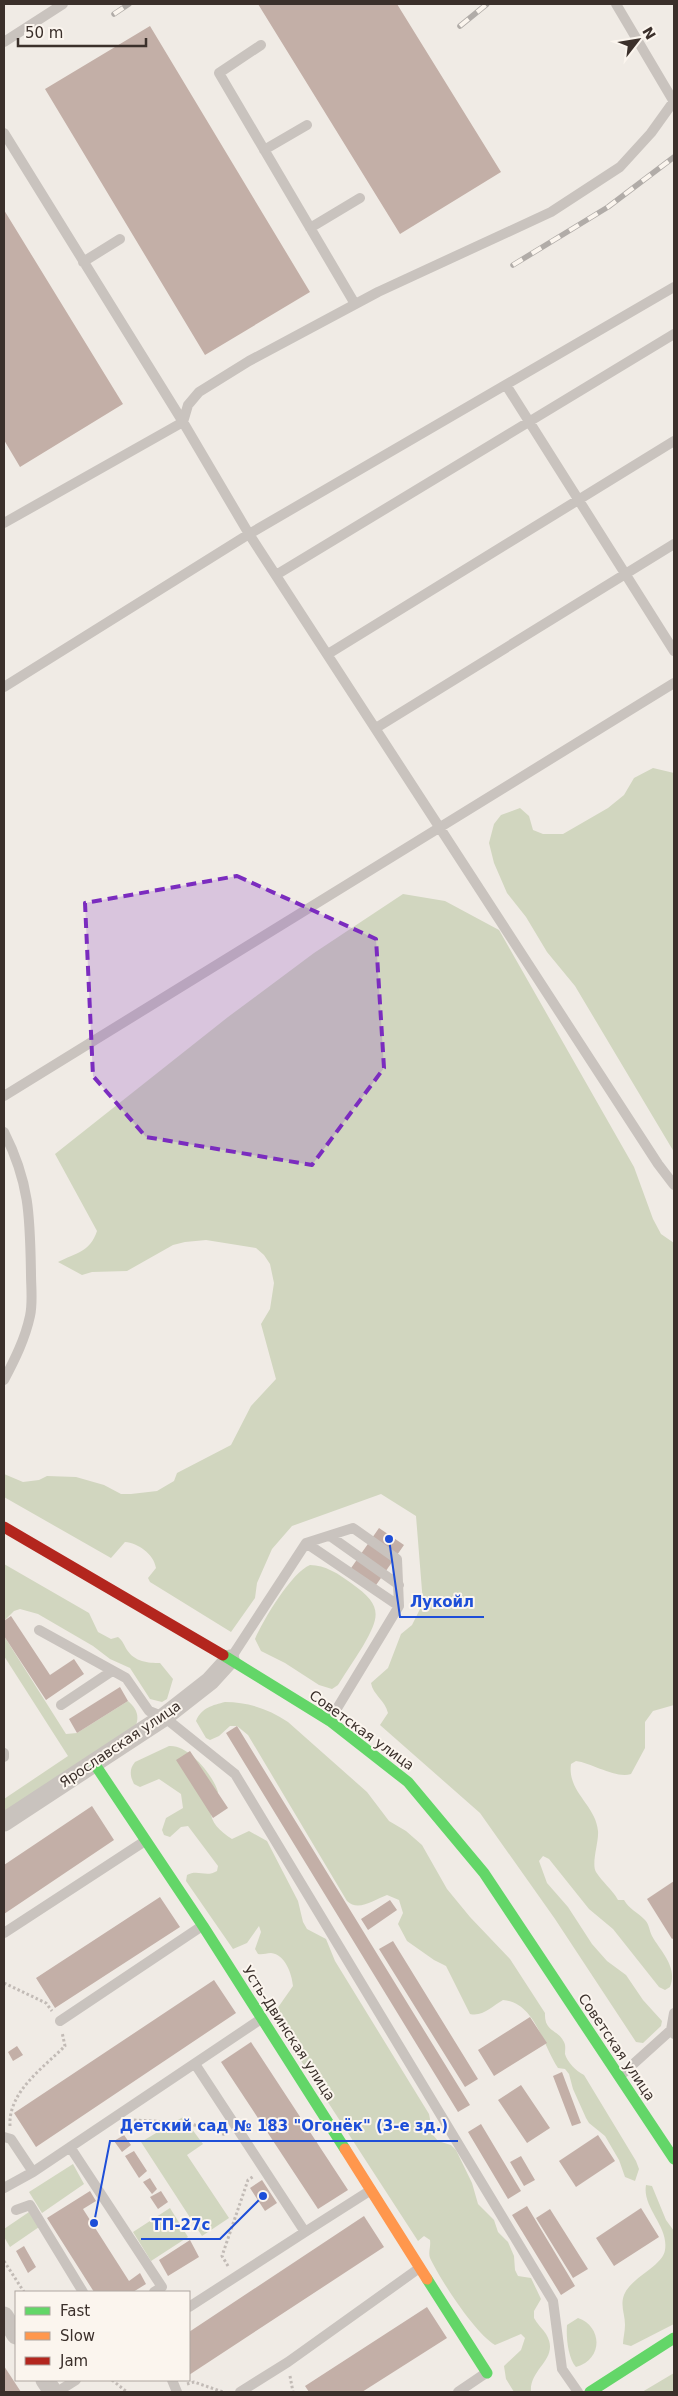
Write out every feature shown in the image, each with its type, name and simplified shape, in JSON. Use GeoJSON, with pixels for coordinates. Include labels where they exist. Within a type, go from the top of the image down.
{"type":"FeatureCollection","features":[{"type":"Feature","properties":{"kind":"main road","name":"Советская улица"},"geometry":{"type":"LineString","coordinates":[[4,1527],[230,1659],[330,1721],[408,1782],[484,1873],[674,2159]]}},
{"type":"Feature","properties":{"kind":"main road","name":"Усть-Двинская улица"},"geometry":{"type":"LineString","coordinates":[[94,1763],[203,1926],[487,2373]]}},
{"type":"Feature","properties":{"kind":"main road"},"geometry":{"type":"LineString","coordinates":[[590,2392],[674,2338]]}},
{"type":"Feature","properties":{"kind":"street","name":"Ярославская улица"},"geometry":{"type":"LineString","coordinates":[[4,1822],[164,1716],[210,1681],[230,1659]]}},
{"type":"Feature","properties":{"kind":"street"},"geometry":{"type":"LineString","coordinates":[[4,2316],[15,2333]]}},
{"type":"Feature","properties":{"kind":"street"},"geometry":{"type":"LineString","coordinates":[[46,2381],[53,2392]]}},
{"type":"Feature","properties":{"kind":"lane"},"geometry":{"type":"LineString","coordinates":[[4,42],[63,4]]}},
{"type":"Feature","properties":{"kind":"lane"},"geometry":{"type":"LineString","coordinates":[[4,523],[183,422],[188,406],[198,392],[249,361],[355,304],[551,212],[620,168],[652,134],[674,101],[616,4]]}},
{"type":"Feature","properties":{"kind":"lane"},"geometry":{"type":"LineString","coordinates":[[261,45],[219,73],[355,304]]}},
{"type":"Feature","properties":{"kind":"lane"},"geometry":{"type":"LineString","coordinates":[[264,150],[307,125]]}},
{"type":"Feature","properties":{"kind":"lane"},"geometry":{"type":"LineString","coordinates":[[4,133],[183,422],[249,534],[658,1164],[674,1185]]}},
{"type":"Feature","properties":{"kind":"lane"},"geometry":{"type":"LineString","coordinates":[[310,228],[360,198]]}},
{"type":"Feature","properties":{"kind":"lane"},"geometry":{"type":"LineString","coordinates":[[83,262],[120,239]]}},
{"type":"Feature","properties":{"kind":"lane"},"geometry":{"type":"LineString","coordinates":[[4,687],[249,534],[674,286]]}},
{"type":"Feature","properties":{"kind":"lane"},"geometry":{"type":"LineString","coordinates":[[276,575],[674,334]]}},
{"type":"Feature","properties":{"kind":"lane"},"geometry":{"type":"LineString","coordinates":[[506,385],[624,575],[674,651]]}},
{"type":"Feature","properties":{"kind":"lane"},"geometry":{"type":"LineString","coordinates":[[328,654],[674,441]]}},
{"type":"Feature","properties":{"kind":"lane"},"geometry":{"type":"LineString","coordinates":[[376,728],[674,544]]}},
{"type":"Feature","properties":{"kind":"lane"},"geometry":{"type":"LineString","coordinates":[[4,1096],[674,683]]}},
{"type":"Feature","properties":{"kind":"lane"},"geometry":{"type":"LineString","coordinates":[[4,1132],[16,1157],[25,1185],[30,1216],[31,1314],[19,1352],[4,1380]]}},
{"type":"Feature","properties":{"kind":"lane"},"geometry":{"type":"LineString","coordinates":[[230,1659],[306,1543],[353,1528],[397,1559],[399,1606],[330,1721]]}},
{"type":"Feature","properties":{"kind":"lane"},"geometry":{"type":"LineString","coordinates":[[330,1536],[399,1585]]}},
{"type":"Feature","properties":{"kind":"lane"},"geometry":{"type":"LineString","coordinates":[[306,1543],[399,1606]]}},
{"type":"Feature","properties":{"kind":"lane"},"geometry":{"type":"LineString","coordinates":[[39,1630],[126,1678],[149,1711],[164,1716],[234,1774],[553,2300],[562,2369],[578,2392]]}},
{"type":"Feature","properties":{"kind":"lane"},"geometry":{"type":"LineString","coordinates":[[61,1706],[112,1670]]}},
{"type":"Feature","properties":{"kind":"lane"},"geometry":{"type":"LineString","coordinates":[[4,1934],[147,1840]]}},
{"type":"Feature","properties":{"kind":"lane"},"geometry":{"type":"LineString","coordinates":[[60,2021],[203,1926]]}},
{"type":"Feature","properties":{"kind":"lane"},"geometry":{"type":"LineString","coordinates":[[619,2077],[673,2032],[674,2013]]}},
{"type":"Feature","properties":{"kind":"lane"},"geometry":{"type":"LineString","coordinates":[[4,2188],[33,2172],[261,2019]]}},
{"type":"Feature","properties":{"kind":"lane"},"geometry":{"type":"LineString","coordinates":[[195,2064],[305,2232]]}},
{"type":"Feature","properties":{"kind":"lane"},"geometry":{"type":"LineString","coordinates":[[7,2138],[33,2172]]}},
{"type":"Feature","properties":{"kind":"lane"},"geometry":{"type":"LineString","coordinates":[[70,2147],[162,2287],[156,2291]]}},
{"type":"Feature","properties":{"kind":"lane"},"geometry":{"type":"LineString","coordinates":[[190,2307],[372,2190]]}},
{"type":"Feature","properties":{"kind":"lane"},"geometry":{"type":"LineString","coordinates":[[16,2210],[30,2205],[81,2291]]}},
{"type":"Feature","properties":{"kind":"lane"},"geometry":{"type":"LineString","coordinates":[[240,2392],[288,2362],[419,2268]]}},
{"type":"Feature","properties":{"kind":"lane"},"geometry":{"type":"LineString","coordinates":[[458,2392],[487,2373]]}},
{"type":"Feature","properties":{"kind":"lane"},"geometry":{"type":"LineString","coordinates":[[57,2392],[74,2381]]}},
{"type":"Feature","properties":{"kind":"path"},"geometry":{"type":"LineString","coordinates":[[4,1983],[46,2003],[60,2021],[65,2046],[18,2094],[9,2113],[7,2138]]}},
{"type":"Feature","properties":{"kind":"path"},"geometry":{"type":"LineString","coordinates":[[113,2119],[188,2123],[246,2141]]}},
{"type":"Feature","properties":{"kind":"path"},"geometry":{"type":"LineString","coordinates":[[234,2278],[222,2256],[248,2180],[265,2169]]}},
{"type":"Feature","properties":{"kind":"path"},"geometry":{"type":"LineString","coordinates":[[4,2261],[23,2291]]}},
{"type":"Feature","properties":{"kind":"path"},"geometry":{"type":"LineString","coordinates":[[113,2381],[128,2392]]}},
{"type":"Feature","properties":{"kind":"path"},"geometry":{"type":"LineString","coordinates":[[175,2386],[194,2382],[223,2392]]}},
{"type":"Feature","properties":{"kind":"highlighted area"},"geometry":{"type":"Polygon","coordinates":[[[237,876],[376,939],[384,1068],[312,1165],[146,1137],[93,1076],[85,903],[237,876]]]}},
{"type":"Feature","properties":{"kind":"green space"},"geometry":{"type":"Polygon","coordinates":[[[653,768],[674,773],[674,1152],[575,986],[547,952],[526,917],[507,893],[494,863],[489,843],[494,824],[501,815],[520,808],[529,816],[533,830],[543,834],[563,834],[608,808],[624,795],[634,778],[653,768]]]}},
{"type":"Feature","properties":{"kind":"green space"},"geometry":{"type":"Polygon","coordinates":[[[403,894],[445,901],[499,930],[634,1167],[653,1219],[661,1234],[674,1243],[674,1705],[653,1711],[645,1722],[645,1748],[631,1774],[611,1773],[576,1761],[571,1764],[573,1783],[596,1822],[598,1836],[594,1864],[596,1872],[618,1900],[624,1900],[647,1923],[652,1936],[670,1966],[672,1980],[670,1987],[665,1990],[659,1987],[613,1929],[589,1909],[549,1859],[543,1856],[539,1861],[547,1883],[568,1907],[592,1944],[607,1961],[626,1975],[643,2000],[662,2021],[661,2026],[643,2043],[636,2042],[555,1919],[480,1813],[380,1725],[388,1713],[371,1683],[388,1668],[401,1634],[412,1625],[423,1603],[416,1516],[381,1494],[292,1526],[272,1549],[257,1583],[255,1598],[231,1632],[150,1582],[148,1578],[156,1568],[155,1563],[149,1554],[140,1547],[125,1542],[111,1558],[4,1497],[4,1474],[23,1482],[39,1480],[47,1476],[76,1477],[104,1485],[121,1494],[157,1491],[174,1481],[177,1473],[231,1445],[251,1406],[276,1379],[261,1324],[270,1309],[274,1283],[270,1264],[264,1255],[256,1248],[206,1240],[185,1242],[173,1245],[127,1271],[92,1272],[82,1275],[58,1262],[86,1248],[97,1231],[55,1154],[228,1017],[314,953],[403,894]]]}},
{"type":"Feature","properties":{"kind":"green space"},"geometry":{"type":"Polygon","coordinates":[[[4,1564],[89,1613],[98,1632],[111,1639],[118,1637],[134,1657],[146,1662],[160,1663],[173,1679],[167,1699],[162,1702],[150,1699],[130,1668],[110,1659],[93,1646],[38,1614],[20,1609],[14,1611],[4,1621],[4,1564]]]}},
{"type":"Feature","properties":{"kind":"green space"},"geometry":{"type":"Polygon","coordinates":[[[310,1565],[316,1565],[337,1573],[368,1598],[373,1604],[375,1611],[373,1626],[363,1646],[338,1685],[332,1689],[319,1685],[285,1663],[261,1651],[255,1639],[264,1620],[287,1586],[303,1569],[310,1565]]]}},
{"type":"Feature","properties":{"kind":"green space"},"geometry":{"type":"Polygon","coordinates":[[[4,1636],[66,1734],[77,1733],[128,1701],[134,1707],[137,1724],[135,1728],[4,1814],[4,1799],[68,1756],[4,1656],[4,1636]]]}},
{"type":"Feature","properties":{"kind":"green space"},"geometry":{"type":"Polygon","coordinates":[[[225,1702],[242,1703],[258,1707],[288,1722],[367,1792],[389,1821],[406,1831],[422,1845],[447,1889],[470,1917],[510,1959],[545,2013],[547,2024],[565,2043],[565,2054],[568,2060],[575,2069],[584,2075],[636,2161],[639,2169],[635,2181],[625,2177],[619,2160],[605,2136],[589,2123],[573,2089],[569,2074],[565,2069],[558,2068],[537,2026],[523,2008],[503,2000],[479,2014],[470,2014],[446,1966],[407,1941],[398,1924],[403,1913],[399,1900],[387,1895],[361,1905],[351,1904],[347,1901],[248,1735],[237,1726],[230,1726],[219,1736],[210,1740],[206,1738],[196,1721],[198,1717],[208,1708],[225,1702]]]}},
{"type":"Feature","properties":{"kind":"green space"},"geometry":{"type":"Polygon","coordinates":[[[169,1746],[184,1750],[192,1755],[211,1777],[218,1792],[211,1807],[212,1819],[220,1830],[232,1839],[249,1831],[267,1841],[298,1901],[303,1922],[307,1929],[326,1939],[335,1961],[429,2114],[433,2135],[438,2141],[451,2145],[456,2150],[472,2183],[478,2204],[494,2220],[498,2232],[508,2242],[514,2256],[515,2270],[518,2276],[531,2278],[541,2299],[534,2311],[534,2318],[546,2334],[550,2343],[550,2350],[535,2376],[531,2392],[514,2392],[506,2379],[504,2366],[521,2350],[525,2338],[521,2334],[495,2345],[478,2330],[442,2280],[430,2258],[430,2240],[424,2236],[418,2241],[272,2016],[293,1986],[287,1965],[276,1954],[258,1954],[255,1949],[261,1932],[259,1926],[247,1943],[233,1949],[186,1881],[187,1875],[191,1873],[213,1873],[217,1871],[218,1866],[188,1826],[181,1827],[170,1837],[164,1835],[162,1830],[166,1818],[183,1808],[181,1794],[159,1779],[140,1787],[134,1784],[131,1775],[135,1762],[169,1746]]]}},
{"type":"Feature","properties":{"kind":"green space"},"geometry":{"type":"Polygon","coordinates":[[[183,2117],[203,2144],[187,2155],[229,2218],[202,2236],[141,2142],[183,2117]]]}},
{"type":"Feature","properties":{"kind":"green space"},"geometry":{"type":"Polygon","coordinates":[[[73,2164],[84,2184],[42,2213],[29,2192],[73,2164]]]}},
{"type":"Feature","properties":{"kind":"green space"},"geometry":{"type":"Polygon","coordinates":[[[646,2185],[652,2186],[666,2220],[674,2231],[674,2324],[631,2346],[623,2344],[625,2325],[624,2295],[633,2283],[659,2261],[665,2250],[663,2233],[648,2201],[646,2185]]]}},
{"type":"Feature","properties":{"kind":"green space"},"geometry":{"type":"Polygon","coordinates":[[[170,2208],[188,2237],[151,2261],[133,2232],[170,2208]]]}},
{"type":"Feature","properties":{"kind":"green space"},"geometry":{"type":"Polygon","coordinates":[[[29,2212],[39,2227],[10,2247],[4,2237],[4,2229],[29,2212]]]}},
{"type":"Feature","properties":{"kind":"green space"},"geometry":{"type":"Polygon","coordinates":[[[578,2318],[592,2328],[596,2342],[592,2357],[576,2367],[569,2353],[567,2325],[578,2318]]]}},
{"type":"Feature","properties":{"kind":"green space"},"geometry":{"type":"Polygon","coordinates":[[[674,2373],[674,2392],[642,2392],[674,2373]]]}},
{"type":"Feature","properties":{"kind":"building"},"geometry":{"type":"Polygon","coordinates":[[[258,4],[397,4],[501,172],[400,234],[258,4]]]}},
{"type":"Feature","properties":{"kind":"building"},"geometry":{"type":"Polygon","coordinates":[[[150,26],[310,292],[205,355],[45,89],[150,26]]]}},
{"type":"Feature","properties":{"kind":"building"},"geometry":{"type":"Polygon","coordinates":[[[4,210],[123,404],[20,467],[4,440],[4,210]]]}},
{"type":"Feature","properties":{"kind":"building"},"geometry":{"type":"Polygon","coordinates":[[[379,1528],[404,1545],[374,1588],[349,1571],[379,1528]]]}},
{"type":"Feature","properties":{"kind":"building"},"geometry":{"type":"Polygon","coordinates":[[[11,1616],[50,1675],[74,1659],[84,1674],[46,1700],[4,1636],[4,1621],[11,1616]]]}},
{"type":"Feature","properties":{"kind":"building"},"geometry":{"type":"Polygon","coordinates":[[[120,1687],[128,1701],[77,1733],[69,1719],[120,1687]]]}},
{"type":"Feature","properties":{"kind":"building"},"geometry":{"type":"Polygon","coordinates":[[[237,1726],[470,2105],[458,2112],[226,1733],[237,1726]]]}},
{"type":"Feature","properties":{"kind":"building"},"geometry":{"type":"Polygon","coordinates":[[[190,1751],[228,1808],[213,1818],[176,1760],[190,1751]]]}},
{"type":"Feature","properties":{"kind":"building"},"geometry":{"type":"Polygon","coordinates":[[[92,1806],[114,1840],[4,1914],[4,1865],[92,1806]]]}},
{"type":"Feature","properties":{"kind":"building"},"geometry":{"type":"Polygon","coordinates":[[[674,1881],[674,1938],[672,1939],[647,1899],[674,1881]]]}},
{"type":"Feature","properties":{"kind":"building"},"geometry":{"type":"Polygon","coordinates":[[[160,1897],[180,1927],[55,2008],[36,1978],[160,1897]]]}},
{"type":"Feature","properties":{"kind":"building"},"geometry":{"type":"Polygon","coordinates":[[[390,1900],[397,1910],[368,1930],[361,1919],[390,1900]]]}},
{"type":"Feature","properties":{"kind":"building"},"geometry":{"type":"Polygon","coordinates":[[[393,1941],[478,2079],[465,2087],[379,1949],[393,1941]]]}},
{"type":"Feature","properties":{"kind":"building"},"geometry":{"type":"Polygon","coordinates":[[[214,1980],[236,2013],[36,2147],[14,2113],[214,1980]]]}},
{"type":"Feature","properties":{"kind":"building"},"geometry":{"type":"Polygon","coordinates":[[[530,2017],[547,2043],[494,2076],[478,2050],[530,2017]]]}},
{"type":"Feature","properties":{"kind":"building"},"geometry":{"type":"Polygon","coordinates":[[[251,2042],[348,2190],[318,2209],[221,2062],[251,2042]]]}},
{"type":"Feature","properties":{"kind":"building"},"geometry":{"type":"Polygon","coordinates":[[[17,2046],[23,2055],[13,2061],[8,2052],[17,2046]]]}},
{"type":"Feature","properties":{"kind":"building"},"geometry":{"type":"Polygon","coordinates":[[[562,2072],[581,2123],[572,2126],[553,2076],[562,2072]]]}},
{"type":"Feature","properties":{"kind":"building"},"geometry":{"type":"Polygon","coordinates":[[[521,2085],[550,2128],[527,2143],[498,2100],[521,2085]]]}},
{"type":"Feature","properties":{"kind":"building"},"geometry":{"type":"Polygon","coordinates":[[[481,2124],[521,2191],[508,2199],[468,2132],[481,2124]]]}},
{"type":"Feature","properties":{"kind":"building"},"geometry":{"type":"Polygon","coordinates":[[[124,2135],[131,2145],[122,2152],[114,2141],[124,2135]]]}},
{"type":"Feature","properties":{"kind":"building"},"geometry":{"type":"Polygon","coordinates":[[[598,2135],[615,2161],[576,2187],[559,2161],[598,2135]]]}},
{"type":"Feature","properties":{"kind":"building"},"geometry":{"type":"Polygon","coordinates":[[[134,2151],[147,2171],[139,2178],[125,2156],[134,2151]]]}},
{"type":"Feature","properties":{"kind":"building"},"geometry":{"type":"Polygon","coordinates":[[[521,2156],[535,2180],[524,2186],[510,2162],[521,2156]]]}},
{"type":"Feature","properties":{"kind":"building"},"geometry":{"type":"Polygon","coordinates":[[[150,2178],[157,2189],[152,2194],[143,2182],[150,2178]]]}},
{"type":"Feature","properties":{"kind":"building"},"geometry":{"type":"Polygon","coordinates":[[[262,2180],[277,2203],[265,2211],[250,2188],[262,2180]]]}},
{"type":"Feature","properties":{"kind":"building"},"geometry":{"type":"Polygon","coordinates":[[[90,2191],[96,2201],[83,2209],[129,2281],[140,2273],[146,2284],[135,2291],[93,2291],[47,2218],[90,2191]]]}},
{"type":"Feature","properties":{"kind":"building"},"geometry":{"type":"Polygon","coordinates":[[[161,2191],[168,2202],[158,2209],[150,2197],[161,2191]]]}},
{"type":"Feature","properties":{"kind":"building"},"geometry":{"type":"Polygon","coordinates":[[[527,2206],[575,2286],[561,2295],[512,2215],[527,2206]]]}},
{"type":"Feature","properties":{"kind":"building"},"geometry":{"type":"Polygon","coordinates":[[[641,2208],[659,2237],[614,2266],[596,2238],[641,2208]]]}},
{"type":"Feature","properties":{"kind":"building"},"geometry":{"type":"Polygon","coordinates":[[[550,2209],[588,2269],[573,2278],[536,2218],[550,2209]]]}},
{"type":"Feature","properties":{"kind":"building"},"geometry":{"type":"Polygon","coordinates":[[[364,2216],[384,2247],[190,2374],[190,2331],[364,2216]]]}},
{"type":"Feature","properties":{"kind":"building"},"geometry":{"type":"Polygon","coordinates":[[[190,2240],[199,2257],[168,2276],[159,2260],[190,2240]]]}},
{"type":"Feature","properties":{"kind":"building"},"geometry":{"type":"Polygon","coordinates":[[[24,2246],[36,2267],[28,2273],[16,2251],[24,2246]]]}},
{"type":"Feature","properties":{"kind":"building"},"geometry":{"type":"Polygon","coordinates":[[[427,2307],[447,2338],[362,2392],[309,2392],[305,2386],[427,2307]]]}},
{"type":"Feature","properties":{"kind":"building"},"geometry":{"type":"Polygon","coordinates":[[[4,2366],[21,2392],[4,2392],[4,2366]]]}},
{"type":"Feature","properties":{"kind":"railway"},"geometry":{"type":"LineString","coordinates":[[114,14],[129,4]]}},
{"type":"Feature","properties":{"kind":"railway"},"geometry":{"type":"LineString","coordinates":[[460,26],[487,4]]}},
{"type":"Feature","properties":{"kind":"railway"},"geometry":{"type":"LineString","coordinates":[[513,265],[608,207],[674,157]]}},
{"type":"Feature","properties":{"kind":"traffic: fast"},"geometry":{"type":"LineString","coordinates":[[223,1655],[330,1721],[408,1782],[484,1873],[674,2159]]}},
{"type":"Feature","properties":{"kind":"traffic: fast"},"geometry":{"type":"LineString","coordinates":[[94,1763],[203,1926],[345,2149]]}},
{"type":"Feature","properties":{"kind":"traffic: fast"},"geometry":{"type":"LineString","coordinates":[[427,2279],[487,2373]]}},
{"type":"Feature","properties":{"kind":"traffic: fast"},"geometry":{"type":"LineString","coordinates":[[590,2392],[674,2338]]}},
{"type":"Feature","properties":{"kind":"traffic: slow"},"geometry":{"type":"LineString","coordinates":[[345,2149],[427,2279]]}},
{"type":"Feature","properties":{"kind":"traffic: jam"},"geometry":{"type":"LineString","coordinates":[[4,1527],[223,1655]]}},
{"type":"Feature","properties":{"kind":"place","name":"Лукойл"},"geometry":{"type":"Point","coordinates":[389,1539]}},
{"type":"Feature","properties":{"kind":"place","name":"ТП-27c"},"geometry":{"type":"Point","coordinates":[263,2196]}},
{"type":"Feature","properties":{"kind":"place","name":"Детский сад № 183 \"Огонёк\" (3-е зд.)"},"geometry":{"type":"Point","coordinates":[94,2223]}}]}
